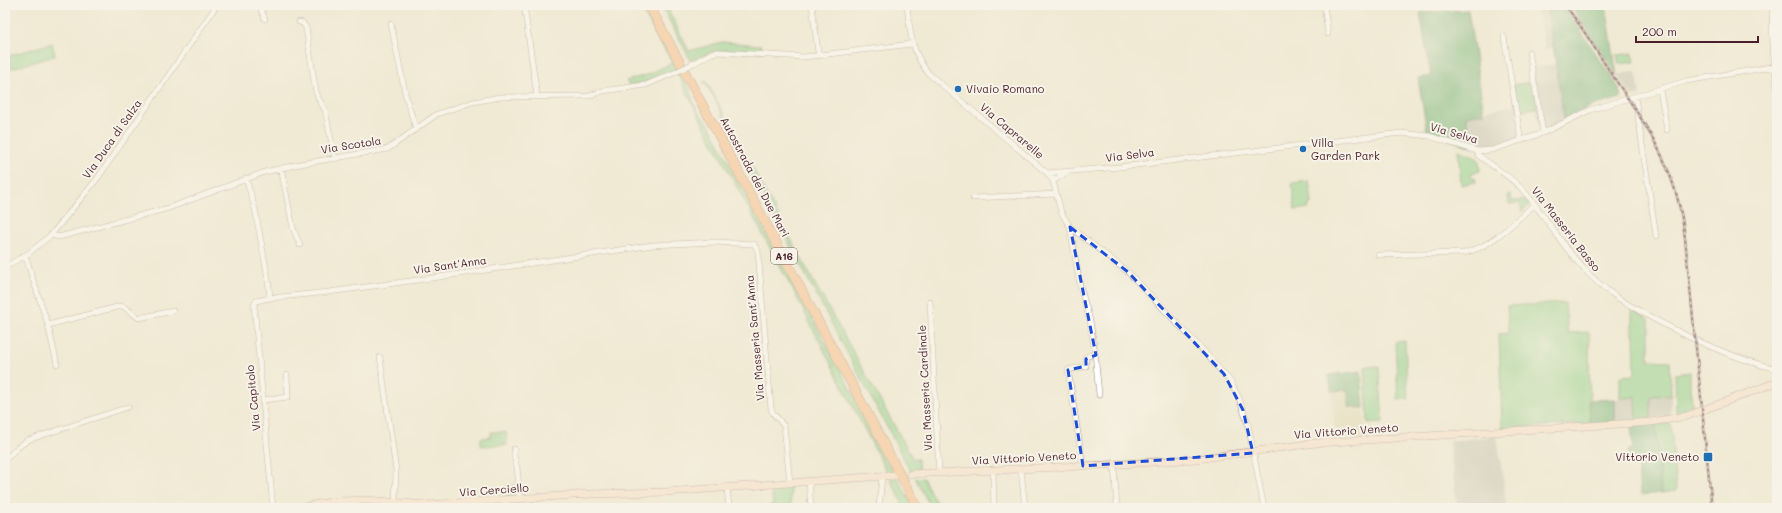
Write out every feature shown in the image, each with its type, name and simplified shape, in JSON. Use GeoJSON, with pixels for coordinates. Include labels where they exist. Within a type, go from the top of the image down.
{"type":"FeatureCollection","features":[{"type":"Feature","properties":{"kind":"highway","name":"Autostrada dei Due Mari"},"geometry":{"type":"LineString","coordinates":[[649,5],[918,508]]}},
{"type":"Feature","properties":{"kind":"highway","name":"Autostrada dei Due Mari"},"geometry":{"type":"LineString","coordinates":[[656,5],[925,508]]}},
{"type":"Feature","properties":{"kind":"street","name":"Via Duca di Salza"},"geometry":{"type":"LineString","coordinates":[[5,267],[25,255],[51,235],[97,179],[217,5]]}},
{"type":"Feature","properties":{"kind":"street"},"geometry":{"type":"LineString","coordinates":[[259,5],[265,19]]}},
{"type":"Feature","properties":{"kind":"street"},"geometry":{"type":"LineString","coordinates":[[524,5],[537,96]]}},
{"type":"Feature","properties":{"kind":"street"},"geometry":{"type":"LineString","coordinates":[[812,5],[817,51],[821,56]]}},
{"type":"Feature","properties":{"kind":"street","name":"Via Caprarelle"},"geometry":{"type":"LineString","coordinates":[[907,5],[912,44],[918,59],[929,74],[1047,173],[1053,181]]}},
{"type":"Feature","properties":{"kind":"street"},"geometry":{"type":"LineString","coordinates":[[1324,5],[1328,34]]}},
{"type":"Feature","properties":{"kind":"street"},"geometry":{"type":"LineString","coordinates":[[1774,5],[1772,19],[1777,89]]}},
{"type":"Feature","properties":{"kind":"street"},"geometry":{"type":"LineString","coordinates":[[299,22],[303,23],[306,28],[315,87],[318,98],[325,110],[334,158]]}},
{"type":"Feature","properties":{"kind":"street"},"geometry":{"type":"LineString","coordinates":[[391,24],[406,97],[416,129]]}},
{"type":"Feature","properties":{"kind":"street"},"geometry":{"type":"LineString","coordinates":[[1504,36],[1521,141]]}},
{"type":"Feature","properties":{"kind":"street","name":"Via Scotola"},"geometry":{"type":"LineString","coordinates":[[51,235],[59,237],[169,208],[246,178],[281,168],[388,149],[437,114],[487,98],[589,96],[602,91],[646,85],[676,72],[712,53],[718,52],[804,57],[912,44]]}},
{"type":"Feature","properties":{"kind":"street"},"geometry":{"type":"LineString","coordinates":[[1529,52],[1543,133]]}},
{"type":"Feature","properties":{"kind":"street","name":"Via Selva"},"geometry":{"type":"LineString","coordinates":[[1047,173],[1401,133],[1428,136],[1477,152],[1492,150],[1543,133],[1590,110],[1686,81],[1776,66]]}},
{"type":"Feature","properties":{"kind":"street"},"geometry":{"type":"LineString","coordinates":[[1660,90],[1667,130]]}},
{"type":"Feature","properties":{"kind":"street"},"geometry":{"type":"LineString","coordinates":[[1635,97],[1656,236]]}},
{"type":"Feature","properties":{"kind":"street","name":"Via Masseria Basso"},"geometry":{"type":"LineString","coordinates":[[1477,152],[1478,155],[1520,187],[1535,204],[1583,269],[1594,280],[1625,303],[1701,343],[1734,356],[1777,369]]}},
{"type":"Feature","properties":{"kind":"street"},"geometry":{"type":"LineString","coordinates":[[281,168],[293,228],[300,245]]}},
{"type":"Feature","properties":{"kind":"street","name":"Via Selva"},"geometry":{"type":"LineString","coordinates":[[1053,181],[1066,172]]}},
{"type":"Feature","properties":{"kind":"street"},"geometry":{"type":"LineString","coordinates":[[246,178],[255,209],[270,298]]}},
{"type":"Feature","properties":{"kind":"street"},"geometry":{"type":"LineString","coordinates":[[1053,181],[1061,212],[1070,227],[1128,272],[1230,381],[1248,424],[1264,508]]}},
{"type":"Feature","properties":{"kind":"street"},"geometry":{"type":"LineString","coordinates":[[974,198],[1056,194]]}},
{"type":"Feature","properties":{"kind":"street"},"geometry":{"type":"LineString","coordinates":[[1378,255],[1464,253],[1474,251],[1484,247],[1535,204]]}},
{"type":"Feature","properties":{"kind":"street"},"geometry":{"type":"LineString","coordinates":[[1070,227],[1080,286],[1088,313],[1095,353],[1099,395]]}},
{"type":"Feature","properties":{"kind":"street","name":"Via Sant'Anna"},"geometry":{"type":"LineString","coordinates":[[270,298],[329,292],[432,278],[653,245],[714,242],[754,244]]}},
{"type":"Feature","properties":{"kind":"street","name":"Via Masseria Sant'Anna"},"geometry":{"type":"LineString","coordinates":[[754,244],[758,251],[771,408],[773,413],[784,426],[790,483]]}},
{"type":"Feature","properties":{"kind":"street"},"geometry":{"type":"LineString","coordinates":[[25,255],[48,325],[57,364]]}},
{"type":"Feature","properties":{"kind":"street","name":"Via Capitolo"},"geometry":{"type":"LineString","coordinates":[[270,298],[256,301],[254,305],[273,508]]}},
{"type":"Feature","properties":{"kind":"street","name":"Via Masseria Cardinale"},"geometry":{"type":"LineString","coordinates":[[930,302],[939,473]]}},
{"type":"Feature","properties":{"kind":"street"},"geometry":{"type":"LineString","coordinates":[[48,325],[121,306],[139,318],[174,311]]}},
{"type":"Feature","properties":{"kind":"street"},"geometry":{"type":"LineString","coordinates":[[1083,466],[1068,370],[1086,366],[1086,357],[1095,353]]}},
{"type":"Feature","properties":{"kind":"street"},"geometry":{"type":"LineString","coordinates":[[380,357],[396,471],[395,504]]}},
{"type":"Feature","properties":{"kind":"street"},"geometry":{"type":"LineString","coordinates":[[263,400],[287,398],[289,391],[287,375]]}},
{"type":"Feature","properties":{"kind":"street","name":"Via Vittorio Veneto"},"geometry":{"type":"LineString","coordinates":[[911,474],[1114,465],[1196,459],[1316,443],[1663,421],[1687,416],[1777,382]]}},
{"type":"Feature","properties":{"kind":"street"},"geometry":{"type":"LineString","coordinates":[[5,460],[16,448],[28,440],[128,407]]}},
{"type":"Feature","properties":{"kind":"street"},"geometry":{"type":"LineString","coordinates":[[514,449],[514,456],[518,467],[520,499]]}},
{"type":"Feature","properties":{"kind":"street"},"geometry":{"type":"LineString","coordinates":[[1114,465],[1117,508]]}},
{"type":"Feature","properties":{"kind":"street"},"geometry":{"type":"LineString","coordinates":[[1021,470],[1025,508]]}},
{"type":"Feature","properties":{"kind":"street"},"geometry":{"type":"LineString","coordinates":[[993,471],[994,508]]}},
{"type":"Feature","properties":{"kind":"street"},"geometry":{"type":"LineString","coordinates":[[729,508],[727,487],[896,475]]}},
{"type":"Feature","properties":{"kind":"street"},"geometry":{"type":"LineString","coordinates":[[879,508],[882,476]]}},
{"type":"Feature","properties":{"kind":"street"},"geometry":{"type":"LineString","coordinates":[[809,481],[811,508]]}},
{"type":"Feature","properties":{"kind":"street","name":"Via Cerciello"},"geometry":{"type":"LineString","coordinates":[[300,508],[340,501],[367,500],[395,504],[426,505],[590,494],[666,492],[727,487]]}},
{"type":"Feature","properties":{"kind":"street"},"geometry":{"type":"LineString","coordinates":[[506,500],[507,508]]}},
{"type":"Feature","properties":{"kind":"highlighted area"},"geometry":{"type":"Polygon","coordinates":[[[1070,227],[1128,272],[1224,374],[1243,410],[1253,453],[1083,466],[1068,370],[1086,366],[1086,359],[1096,355],[1070,227]]]}},
{"type":"Feature","properties":{"kind":"shaded area"},"geometry":{"type":"Polygon","coordinates":[[[1537,5],[1547,5],[1553,47],[1545,49],[1537,5]]]}},
{"type":"Feature","properties":{"kind":"shaded area"},"geometry":{"type":"Polygon","coordinates":[[[1556,64],[1565,121],[1541,133],[1530,68],[1556,64]]]}},
{"type":"Feature","properties":{"kind":"shaded area"},"geometry":{"type":"Polygon","coordinates":[[[1636,71],[1640,95],[1632,97],[1617,75],[1636,71]]]}},
{"type":"Feature","properties":{"kind":"shaded area"},"geometry":{"type":"Polygon","coordinates":[[[1516,105],[1522,140],[1493,148],[1471,149],[1466,116],[1516,105]]]}},
{"type":"Feature","properties":{"kind":"shaded area"},"geometry":{"type":"Polygon","coordinates":[[[1348,389],[1348,407],[1364,408],[1366,438],[1336,440],[1331,391],[1348,389]]]}},
{"type":"Feature","properties":{"kind":"shaded area"},"geometry":{"type":"Polygon","coordinates":[[[1671,395],[1670,416],[1651,419],[1651,396],[1671,395]]]}},
{"type":"Feature","properties":{"kind":"shaded area"},"geometry":{"type":"Polygon","coordinates":[[[1636,397],[1637,421],[1615,422],[1615,399],[1636,397]]]}},
{"type":"Feature","properties":{"kind":"shaded area"},"geometry":{"type":"Polygon","coordinates":[[[1497,436],[1507,508],[1457,508],[1449,441],[1497,436]]]}},
{"type":"Feature","properties":{"kind":"green space"},"geometry":{"type":"Polygon","coordinates":[[[639,5],[645,5],[690,88],[696,106],[701,115],[707,121],[895,472],[887,473],[795,294],[705,128],[676,70],[647,82],[629,85],[626,81],[649,74],[672,63],[639,5]]]}},
{"type":"Feature","properties":{"kind":"green space"},"geometry":{"type":"Polygon","coordinates":[[[661,5],[666,5],[689,51],[722,42],[761,45],[762,52],[723,50],[712,52],[691,61],[661,5]]]}},
{"type":"Feature","properties":{"kind":"green space"},"geometry":{"type":"Polygon","coordinates":[[[1547,5],[1563,5],[1567,10],[1619,88],[1621,98],[1592,106],[1564,119],[1547,5]]]}},
{"type":"Feature","properties":{"kind":"green space"},"geometry":{"type":"Polygon","coordinates":[[[1570,5],[1606,5],[1617,75],[1570,5]]]}},
{"type":"Feature","properties":{"kind":"green space"},"geometry":{"type":"Polygon","coordinates":[[[1468,10],[1484,113],[1466,116],[1471,147],[1427,132],[1418,78],[1431,76],[1420,13],[1468,10]]]}},
{"type":"Feature","properties":{"kind":"green space"},"geometry":{"type":"Polygon","coordinates":[[[52,43],[55,56],[9,69],[5,57],[52,43]]]}},
{"type":"Feature","properties":{"kind":"green space"},"geometry":{"type":"Polygon","coordinates":[[[1633,53],[1635,62],[1619,64],[1617,55],[1633,53]]]}},
{"type":"Feature","properties":{"kind":"green space"},"geometry":{"type":"Polygon","coordinates":[[[706,81],[814,282],[913,459],[918,459],[919,471],[911,472],[726,126],[727,125],[717,102],[711,91],[703,82],[706,81]]]}},
{"type":"Feature","properties":{"kind":"green space"},"geometry":{"type":"Polygon","coordinates":[[[1533,82],[1537,108],[1517,111],[1513,85],[1533,82]]]}},
{"type":"Feature","properties":{"kind":"green space"},"geometry":{"type":"Polygon","coordinates":[[[1458,150],[1472,155],[1479,160],[1480,171],[1471,173],[1472,178],[1475,178],[1476,182],[1461,185],[1458,150]]]}},
{"type":"Feature","properties":{"kind":"green space"},"geometry":{"type":"Polygon","coordinates":[[[1309,181],[1312,203],[1309,204],[1309,208],[1295,210],[1292,183],[1309,181]]]}},
{"type":"Feature","properties":{"kind":"green space"},"geometry":{"type":"Polygon","coordinates":[[[1508,195],[1511,195],[1512,201],[1523,200],[1524,202],[1528,199],[1531,203],[1522,212],[1520,203],[1509,204],[1508,195]]]}},
{"type":"Feature","properties":{"kind":"green space"},"geometry":{"type":"Polygon","coordinates":[[[1565,303],[1568,333],[1589,332],[1590,424],[1502,428],[1499,334],[1509,333],[1507,306],[1565,303]]]}},
{"type":"Feature","properties":{"kind":"green space"},"geometry":{"type":"Polygon","coordinates":[[[1632,309],[1649,319],[1649,360],[1670,361],[1671,395],[1651,396],[1651,419],[1637,421],[1636,397],[1620,398],[1620,376],[1635,375],[1632,309]]]}},
{"type":"Feature","properties":{"kind":"green space"},"geometry":{"type":"Polygon","coordinates":[[[1405,341],[1408,399],[1398,400],[1395,342],[1405,341]]]}},
{"type":"Feature","properties":{"kind":"green space"},"geometry":{"type":"Polygon","coordinates":[[[1379,366],[1383,422],[1368,423],[1365,367],[1379,366]]]}},
{"type":"Feature","properties":{"kind":"green space"},"geometry":{"type":"Polygon","coordinates":[[[1361,371],[1364,408],[1348,407],[1348,390],[1331,391],[1329,375],[1361,371]]]}},
{"type":"Feature","properties":{"kind":"green space"},"geometry":{"type":"Polygon","coordinates":[[[1690,372],[1690,389],[1693,408],[1676,412],[1675,374],[1690,372]]]}},
{"type":"Feature","properties":{"kind":"green space"},"geometry":{"type":"Polygon","coordinates":[[[1615,399],[1615,422],[1590,424],[1589,400],[1615,399]]]}},
{"type":"Feature","properties":{"kind":"green space"},"geometry":{"type":"Polygon","coordinates":[[[1671,423],[1676,491],[1661,493],[1656,424],[1671,423]]]}},
{"type":"Feature","properties":{"kind":"green space"},"geometry":{"type":"Polygon","coordinates":[[[1656,424],[1661,493],[1642,495],[1640,493],[1637,457],[1629,458],[1628,451],[1633,448],[1631,426],[1656,424]]]}},
{"type":"Feature","properties":{"kind":"green space"},"geometry":{"type":"Polygon","coordinates":[[[491,432],[506,432],[507,445],[481,446],[481,438],[491,437],[491,432]]]}},
{"type":"Feature","properties":{"kind":"green space"},"geometry":{"type":"Polygon","coordinates":[[[898,478],[914,508],[905,508],[890,479],[898,478]]]}},
{"type":"Feature","properties":{"kind":"green space"},"geometry":{"type":"Polygon","coordinates":[[[915,478],[923,478],[939,508],[931,508],[915,478]]]}},
{"type":"Feature","properties":{"kind":"green space"},"geometry":{"type":"Polygon","coordinates":[[[517,485],[518,497],[507,499],[506,486],[517,485]]]}},
{"type":"Feature","properties":{"kind":"green space"},"geometry":{"type":"Polygon","coordinates":[[[790,486],[791,508],[770,508],[770,505],[773,505],[771,488],[790,486]]]}},
{"type":"Feature","properties":{"kind":"railway"},"geometry":{"type":"LineString","coordinates":[[1565,5],[1583,30],[1649,132],[1668,170],[1675,191],[1681,213],[1685,238],[1712,508]]}},
{"type":"Feature","properties":{"kind":"place","name":"Vivaio Romano"},"geometry":{"type":"Point","coordinates":[958,89]}},
{"type":"Feature","properties":{"kind":"place","name":"Villa Garden Park"},"geometry":{"type":"Point","coordinates":[1303,149]}},
{"type":"Feature","properties":{"kind":"place","name":"Vittorio Veneto"},"geometry":{"type":"Point","coordinates":[1708,457]}}]}
